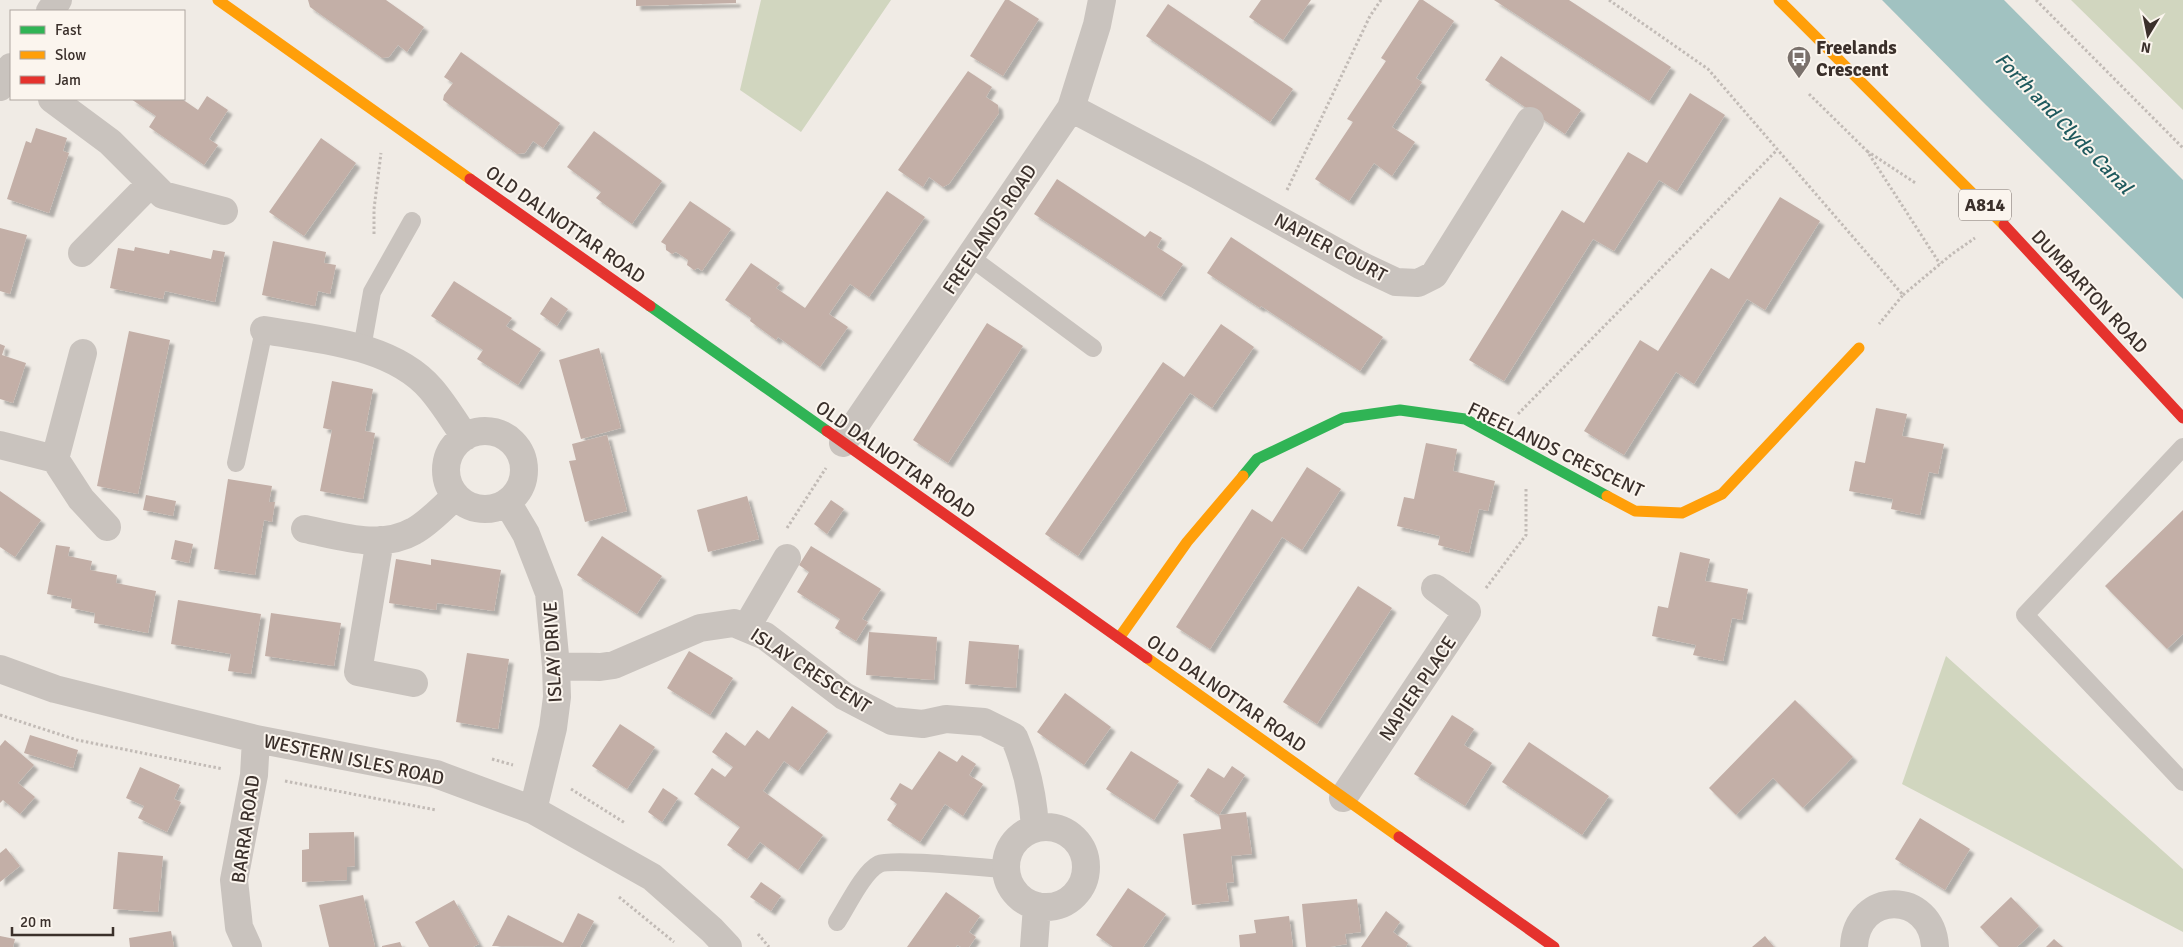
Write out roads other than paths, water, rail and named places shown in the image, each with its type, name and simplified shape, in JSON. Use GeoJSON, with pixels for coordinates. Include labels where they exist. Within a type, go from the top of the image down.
{"type":"FeatureCollection","features":[{"type":"Feature","properties":{"kind":"street","name":"OLD DALNOTTAR ROAD"},"geometry":{"type":"LineString","coordinates":[[218,0],[1554,947]]}},
{"type":"Feature","properties":{"kind":"street","name":"FREELANDS ROAD"},"geometry":{"type":"LineString","coordinates":[[844,443],[1071,108],[1095,33],[1102,0]]}},
{"type":"Feature","properties":{"kind":"street","name":"DUMBARTON ROAD"},"geometry":{"type":"LineString","coordinates":[[1779,0],[2001,221],[2183,418]]}},
{"type":"Feature","properties":{"kind":"street"},"geometry":{"type":"LineString","coordinates":[[0,86],[10,69]]}},
{"type":"Feature","properties":{"kind":"street"},"geometry":{"type":"LineString","coordinates":[[53,100],[110,142],[163,195],[224,211]]}},
{"type":"Feature","properties":{"kind":"street","name":"NAPIER COURT"},"geometry":{"type":"LineString","coordinates":[[1071,108],[1382,275],[1396,282],[1418,283],[1434,275],[1530,121]]}},
{"type":"Feature","properties":{"kind":"street"},"geometry":{"type":"LineString","coordinates":[[82,253],[151,182]]}},
{"type":"Feature","properties":{"kind":"street"},"geometry":{"type":"LineString","coordinates":[[264,330],[362,348],[395,360],[430,388],[465,437]]}},
{"type":"Feature","properties":{"kind":"street","name":"FREELANDS CRESCENT"},"geometry":{"type":"LineString","coordinates":[[1119,638],[1187,542],[1257,459],[1343,418],[1400,410],[1465,419],[1634,511],[1682,512],[1722,494],[1859,348]]}},
{"type":"Feature","properties":{"kind":"street"},"geometry":{"type":"LineString","coordinates":[[54,459],[83,353]]}},
{"type":"Feature","properties":{"kind":"street"},"geometry":{"type":"LineString","coordinates":[[476,432],[498,433],[506,437],[519,451],[523,463],[523,477],[515,496],[507,502],[498,507],[483,509],[464,504],[456,496],[449,486],[446,474],[447,460],[454,445],[465,437],[476,432]]}},
{"type":"Feature","properties":{"kind":"street"},"geometry":{"type":"LineString","coordinates":[[0,445],[54,459],[81,499],[107,527]]}},
{"type":"Feature","properties":{"kind":"street"},"geometry":{"type":"LineString","coordinates":[[305,529],[366,541],[397,538],[415,531],[456,496]]}},
{"type":"Feature","properties":{"kind":"street","name":"ISLAY DRIVE"},"geometry":{"type":"LineString","coordinates":[[507,502],[526,534],[549,593],[556,666],[557,698],[553,728],[533,810]]}},
{"type":"Feature","properties":{"kind":"street"},"geometry":{"type":"LineString","coordinates":[[380,540],[358,672],[414,683]]}},
{"type":"Feature","properties":{"kind":"street"},"geometry":{"type":"LineString","coordinates":[[746,628],[787,558]]}},
{"type":"Feature","properties":{"kind":"street","name":"NAPIER PLACE"},"geometry":{"type":"LineString","coordinates":[[1343,798],[1468,612],[1435,588]]}},
{"type":"Feature","properties":{"kind":"street","name":"ISLAY CRESCENT"},"geometry":{"type":"LineString","coordinates":[[556,666],[600,667],[614,665],[700,628],[734,623],[764,636],[844,696],[892,721],[922,724],[946,719],[984,722],[1014,738],[1024,760],[1034,800],[1035,827]]}},
{"type":"Feature","properties":{"kind":"street","name":"WESTERN ISLES ROAD"},"geometry":{"type":"LineString","coordinates":[[0,669],[55,690],[256,739],[436,774],[533,810],[652,876],[728,947]]}},
{"type":"Feature","properties":{"kind":"street","name":"BARRA ROAD"},"geometry":{"type":"LineString","coordinates":[[248,947],[239,927],[234,880],[254,775],[256,739]]}},
{"type":"Feature","properties":{"kind":"street"},"geometry":{"type":"LineString","coordinates":[[1035,827],[1055,827],[1077,840],[1085,858],[1086,875],[1078,891],[1070,900],[1052,907],[1037,906],[1022,900],[1010,885],[1005,869],[1009,849],[1014,841],[1035,827]]}},
{"type":"Feature","properties":{"kind":"street"},"geometry":{"type":"LineString","coordinates":[[1854,947],[1855,933],[1861,920],[1876,908],[1894,904],[1913,908],[1929,922],[1934,933],[1935,947]]}},
{"type":"Feature","properties":{"kind":"street"},"geometry":{"type":"LineString","coordinates":[[1034,947],[1037,906]]}},
{"type":"Feature","properties":{"kind":"lane"},"geometry":{"type":"LineString","coordinates":[[362,348],[372,292],[412,221]]}},
{"type":"Feature","properties":{"kind":"lane"},"geometry":{"type":"LineString","coordinates":[[970,257],[1093,348]]}},
{"type":"Feature","properties":{"kind":"lane"},"geometry":{"type":"LineString","coordinates":[[236,463],[264,330]]}},
{"type":"Feature","properties":{"kind":"lane"},"geometry":{"type":"LineString","coordinates":[[2183,446],[2025,615],[2183,782]]}},
{"type":"Feature","properties":{"kind":"lane"},"geometry":{"type":"LineString","coordinates":[[837,922],[868,873],[880,863],[903,862],[1005,869]]}},
{"type":"Feature","properties":{"kind":"water","name":"Forth and Clyde Canal"},"geometry":{"type":"Polygon","coordinates":[[[1882,0],[2004,0],[2183,180],[2183,299],[1984,103],[1882,0]]]}},
{"type":"Feature","properties":{"kind":"place","name":"Freelands Crescent"},"geometry":{"type":"Point","coordinates":[1799,79]}}]}
